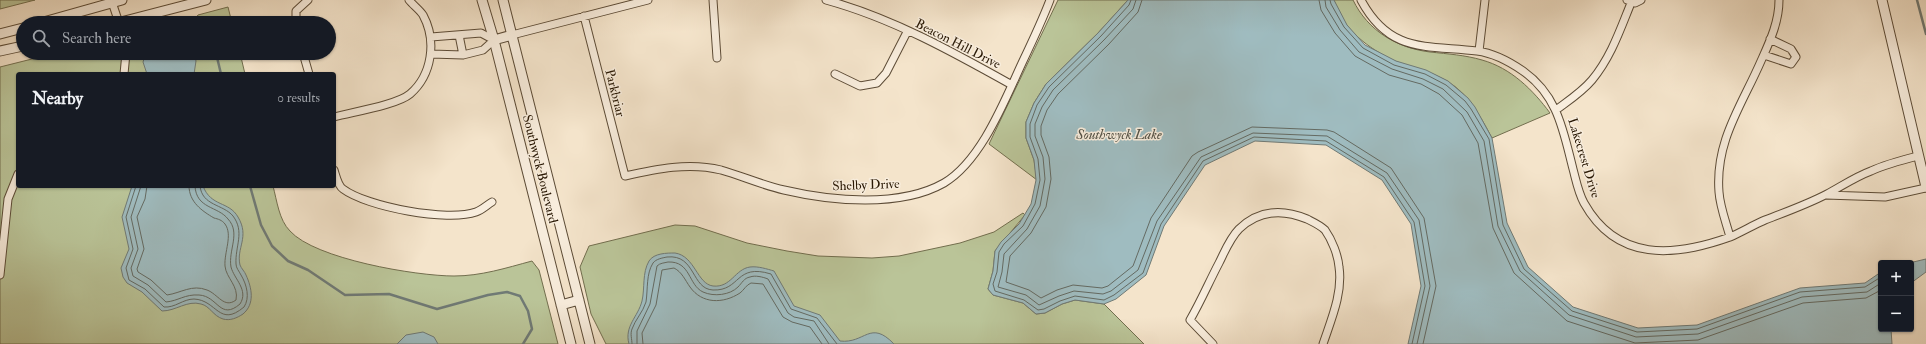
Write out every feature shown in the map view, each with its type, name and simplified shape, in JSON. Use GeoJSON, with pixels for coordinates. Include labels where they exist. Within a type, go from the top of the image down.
{"type":"FeatureCollection","features":[{"type":"Feature","properties":{"kind":"street"},"geometry":{"type":"LineString","coordinates":[[145,16],[206,0]]}},
{"type":"Feature","properties":{"kind":"street"},"geometry":{"type":"LineString","coordinates":[[296,16],[296,10],[308,0]]}},
{"type":"Feature","properties":{"kind":"street"},"geometry":{"type":"LineString","coordinates":[[336,116],[392,102],[410,94],[425,75],[431,54],[431,37],[423,15],[409,0]]}},
{"type":"Feature","properties":{"kind":"street","name":"Southwyck Boulevard"},"geometry":{"type":"LineString","coordinates":[[482,0],[494,40],[571,344]]}},
{"type":"Feature","properties":{"kind":"street","name":"Southwyck Boulevard"},"geometry":{"type":"LineString","coordinates":[[503,0],[590,344]]}},
{"type":"Feature","properties":{"kind":"street"},"geometry":{"type":"LineString","coordinates":[[431,54],[463,55],[483,50],[494,40],[648,0]]}},
{"type":"Feature","properties":{"kind":"street"},"geometry":{"type":"LineString","coordinates":[[713,0],[718,58]]}},
{"type":"Feature","properties":{"kind":"street","name":"Beacon Hill Drive"},"geometry":{"type":"LineString","coordinates":[[826,0],[866,12],[969,61],[1012,85]]}},
{"type":"Feature","properties":{"kind":"street","name":"Shelby Drive"},"geometry":{"type":"LineString","coordinates":[[625,176],[666,168],[701,167],[737,175],[783,190],[822,198],[872,199],[911,195],[945,182],[968,163],[985,140],[1012,85],[1050,0]]}},
{"type":"Feature","properties":{"kind":"street","name":"Lakecrest Drive"},"geometry":{"type":"LineString","coordinates":[[1361,0],[1374,19],[1394,36],[1405,41],[1433,48],[1479,51],[1501,58],[1523,71],[1547,97],[1556,110],[1564,130],[1576,182],[1583,201],[1599,224],[1627,245],[1660,252],[1678,251],[1730,237],[1826,195],[1872,170],[1918,156]]}},
{"type":"Feature","properties":{"kind":"street"},"geometry":{"type":"LineString","coordinates":[[1479,51],[1485,0]]}},
{"type":"Feature","properties":{"kind":"street"},"geometry":{"type":"LineString","coordinates":[[1556,110],[1591,81],[1614,47],[1629,1],[1635,3],[1641,0]]}},
{"type":"Feature","properties":{"kind":"street"},"geometry":{"type":"LineString","coordinates":[[1730,237],[1719,193],[1720,161],[1723,144],[1729,126],[1764,55],[1776,26],[1779,0]]}},
{"type":"Feature","properties":{"kind":"street"},"geometry":{"type":"LineString","coordinates":[[1882,0],[1926,188]]}},
{"type":"Feature","properties":{"kind":"street"},"geometry":{"type":"LineString","coordinates":[[64,16],[117,1],[118,16]]}},
{"type":"Feature","properties":{"kind":"street","name":"Parkbriar"},"geometry":{"type":"LineString","coordinates":[[584,16],[625,176]]}},
{"type":"Feature","properties":{"kind":"street"},"geometry":{"type":"LineString","coordinates":[[0,34],[16,30]]}},
{"type":"Feature","properties":{"kind":"street"},"geometry":{"type":"LineString","coordinates":[[835,74],[860,86],[877,83],[886,73],[907,32]]}},
{"type":"Feature","properties":{"kind":"street"},"geometry":{"type":"LineString","coordinates":[[431,37],[481,33],[494,40]]}},
{"type":"Feature","properties":{"kind":"street"},"geometry":{"type":"LineString","coordinates":[[459,35],[463,55]]}},
{"type":"Feature","properties":{"kind":"street"},"geometry":{"type":"LineString","coordinates":[[1764,55],[1791,64],[1796,57],[1790,49],[1770,39]]}},
{"type":"Feature","properties":{"kind":"street"},"geometry":{"type":"LineString","coordinates":[[0,51],[16,48]]}},
{"type":"Feature","properties":{"kind":"street"},"geometry":{"type":"LineString","coordinates":[[124,72],[125,60]]}},
{"type":"Feature","properties":{"kind":"street"},"geometry":{"type":"LineString","coordinates":[[305,60],[308,72]]}},
{"type":"Feature","properties":{"kind":"street"},"geometry":{"type":"LineString","coordinates":[[336,174],[342,188],[360,199],[406,211],[456,215],[476,212],[492,202]]}},
{"type":"Feature","properties":{"kind":"street"},"geometry":{"type":"LineString","coordinates":[[0,275],[8,199],[16,179]]}},
{"type":"Feature","properties":{"kind":"street","name":"Lakecrest Drive"},"geometry":{"type":"LineString","coordinates":[[1826,195],[1885,197],[1926,188]]}},
{"type":"Feature","properties":{"kind":"street"},"geometry":{"type":"LineString","coordinates":[[1213,344],[1190,320],[1229,242],[1239,229],[1251,220],[1264,214],[1280,211],[1294,214],[1316,223],[1324,230],[1331,240],[1339,267],[1338,292],[1323,344]]}},
{"type":"Feature","properties":{"kind":"street"},"geometry":{"type":"LineString","coordinates":[[561,305],[579,300]]}},
{"type":"Feature","properties":{"kind":"green space"},"geometry":{"type":"Polygon","coordinates":[[[0,0],[35,0],[0,9],[0,0]]]}},
{"type":"Feature","properties":{"kind":"green space"},"geometry":{"type":"Polygon","coordinates":[[[1058,0],[1128,0],[1098,33],[1046,84],[1034,103],[1026,122],[1026,138],[1034,160],[1037,180],[989,144],[1058,0]]]}},
{"type":"Feature","properties":{"kind":"green space"},"geometry":{"type":"Polygon","coordinates":[[[1334,0],[1353,0],[1359,11],[1375,29],[1406,47],[1430,52],[1476,58],[1502,68],[1529,88],[1550,113],[1492,138],[1473,106],[1462,92],[1447,81],[1395,61],[1366,44],[1343,20],[1334,0]]]}},
{"type":"Feature","properties":{"kind":"green space"},"geometry":{"type":"Polygon","coordinates":[[[228,7],[230,16],[197,16],[228,7]]]}},
{"type":"Feature","properties":{"kind":"green space"},"geometry":{"type":"Polygon","coordinates":[[[28,60],[242,60],[245,72],[16,72],[16,188],[273,188],[277,204],[286,227],[303,241],[321,250],[343,258],[416,273],[454,276],[484,273],[532,261],[539,270],[558,344],[0,344],[0,67],[28,60]]]}},
{"type":"Feature","properties":{"kind":"green space"},"geometry":{"type":"Polygon","coordinates":[[[1023,213],[1025,215],[995,251],[993,271],[988,289],[993,295],[1023,303],[1036,314],[1045,313],[1062,304],[1075,300],[1104,304],[1144,344],[606,344],[591,314],[580,267],[589,246],[675,225],[695,226],[747,243],[787,251],[818,256],[872,258],[899,256],[960,243],[994,232],[1023,213]]]}},
{"type":"Feature","properties":{"kind":"water","name":"Southwyck Lake"},"geometry":{"type":"Polygon","coordinates":[[[1128,0],[1334,0],[1347,25],[1365,45],[1396,61],[1426,70],[1448,81],[1468,98],[1475,107],[1492,138],[1507,223],[1528,267],[1573,307],[1638,328],[1697,325],[1800,288],[1865,283],[1878,274],[1878,332],[1891,332],[1892,344],[1408,344],[1421,286],[1411,224],[1382,180],[1326,145],[1255,141],[1205,165],[1164,226],[1146,275],[1116,299],[1104,304],[1075,300],[1062,304],[1045,313],[1036,314],[1023,303],[993,295],[988,289],[993,271],[995,251],[1001,242],[1019,224],[1031,204],[1036,180],[1034,160],[1026,138],[1026,122],[1034,103],[1046,84],[1098,33],[1128,0]]]}},
{"type":"Feature","properties":{"kind":"water"},"geometry":{"type":"Polygon","coordinates":[[[144,60],[196,61],[194,72],[146,72],[144,60]]]}},
{"type":"Feature","properties":{"kind":"water"},"geometry":{"type":"Polygon","coordinates":[[[131,188],[204,188],[206,193],[215,201],[230,208],[238,217],[241,224],[243,236],[239,259],[240,265],[246,275],[251,290],[251,301],[247,310],[238,317],[228,320],[220,318],[204,305],[196,303],[186,304],[167,311],[162,311],[142,292],[127,283],[123,277],[121,268],[129,249],[122,217],[131,188]]]}},
{"type":"Feature","properties":{"kind":"water"},"geometry":{"type":"Polygon","coordinates":[[[675,253],[682,255],[687,259],[703,280],[713,286],[724,284],[745,268],[759,267],[774,271],[794,306],[820,315],[840,341],[849,341],[867,334],[879,333],[894,344],[629,344],[628,332],[642,301],[645,270],[649,261],[657,255],[675,253]]]}},
{"type":"Feature","properties":{"kind":"water"},"geometry":{"type":"Polygon","coordinates":[[[1926,259],[1926,272],[1914,281],[1914,262],[1926,259]]]}},
{"type":"Feature","properties":{"kind":"water"},"geometry":{"type":"Polygon","coordinates":[[[423,332],[434,337],[438,344],[397,344],[406,335],[423,332]]]}},
{"type":"Feature","properties":{"kind":"waterway"},"geometry":{"type":"LineString","coordinates":[[1917,0],[1926,34]]}},
{"type":"Feature","properties":{"kind":"waterway"},"geometry":{"type":"LineString","coordinates":[[218,60],[221,72]]}},
{"type":"Feature","properties":{"kind":"waterway"},"geometry":{"type":"LineString","coordinates":[[251,188],[261,225],[272,246],[288,261],[308,270],[345,295],[389,294],[437,309],[488,295],[507,292],[520,296],[528,311],[532,329],[523,344]]}}]}
